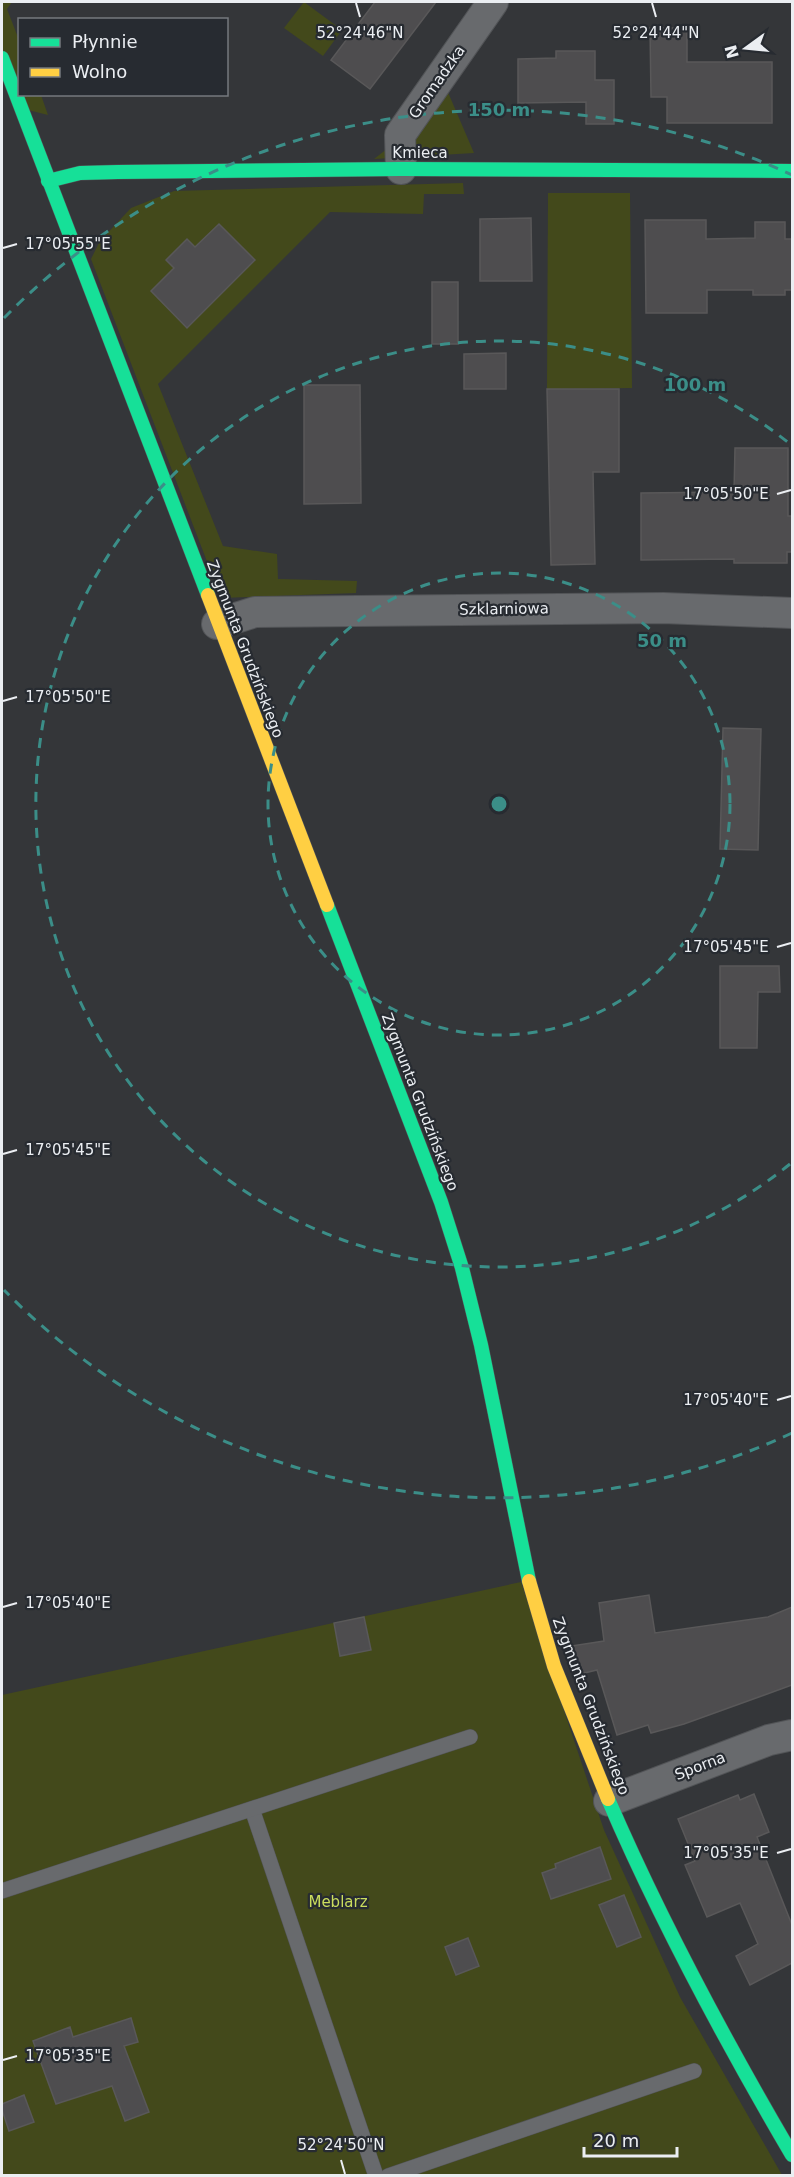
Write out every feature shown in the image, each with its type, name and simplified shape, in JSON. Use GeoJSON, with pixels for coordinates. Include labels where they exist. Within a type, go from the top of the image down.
{"type":"FeatureCollection","features":[{"type":"Feature","properties":{"kind":"street","name":"Gromadzka"},"geometry":{"type":"LineString","coordinates":[[401,169],[400,135],[493,2]]}},
{"type":"Feature","properties":{"kind":"street","name":"Zygmunta Grudzińskiego"},"geometry":{"type":"LineString","coordinates":[[2,58],[441,1202],[462,1268],[481,1345],[521,1551],[554,1666],[609,1801],[675,1946],[705,2004],[792,2155]]}},
{"type":"Feature","properties":{"kind":"street","name":"Kmieca"},"geometry":{"type":"LineString","coordinates":[[48,181],[80,173],[401,169],[792,171]]}},
{"type":"Feature","properties":{"kind":"street","name":"Szklarniowa"},"geometry":{"type":"LineString","coordinates":[[218,624],[255,612],[663,608],[792,613]]}},
{"type":"Feature","properties":{"kind":"street","name":"Sporna"},"geometry":{"type":"LineString","coordinates":[[609,1801],[769,1740],[792,1735]]}},
{"type":"Feature","properties":{"kind":"lane"},"geometry":{"type":"LineString","coordinates":[[2,1891],[470,1737]]}},
{"type":"Feature","properties":{"kind":"lane"},"geometry":{"type":"LineString","coordinates":[[252,1809],[376,2175]]}},
{"type":"Feature","properties":{"kind":"lane"},"geometry":{"type":"LineString","coordinates":[[388,2175],[694,2071]]}},
{"type":"Feature","properties":{"kind":"green space"},"geometry":{"type":"Polygon","coordinates":[[[2,2],[12,2],[7,9],[18,37],[18,96],[41,96],[48,115],[20,108],[2,70],[2,2]]]}},
{"type":"Feature","properties":{"kind":"green space"},"geometry":{"type":"Polygon","coordinates":[[[304,2],[342,30],[323,56],[284,28],[304,2]]]}},
{"type":"Feature","properties":{"kind":"green space"},"geometry":{"type":"Polygon","coordinates":[[[447,90],[474,153],[374,159],[419,124],[447,90]]]}},
{"type":"Feature","properties":{"kind":"green space"},"geometry":{"type":"Polygon","coordinates":[[[463,183],[464,194],[424,194],[423,214],[330,212],[158,384],[223,546],[277,554],[278,579],[357,581],[356,593],[221,598],[91,259],[100,241],[131,208],[174,191],[463,183]]]}},
{"type":"Feature","properties":{"kind":"green space"},"geometry":{"type":"Polygon","coordinates":[[[548,193],[630,193],[632,388],[547,389],[548,193]]]}},
{"type":"Feature","properties":{"kind":"green space","name":"Meblarz"},"geometry":{"type":"Polygon","coordinates":[[[521,1582],[604,1830],[680,1997],[782,2175],[2,2175],[2,1695],[521,1582]]]}},
{"type":"Feature","properties":{"kind":"building"},"geometry":{"type":"Polygon","coordinates":[[[375,2],[436,2],[370,89],[331,60],[375,2]]]}},
{"type":"Feature","properties":{"kind":"building"},"geometry":{"type":"Polygon","coordinates":[[[650,28],[687,28],[687,62],[772,62],[772,123],[667,123],[667,97],[651,97],[650,28]]]}},
{"type":"Feature","properties":{"kind":"building"},"geometry":{"type":"Polygon","coordinates":[[[556,51],[595,51],[595,80],[614,80],[614,124],[586,124],[586,102],[518,103],[518,59],[556,58],[556,51]]]}},
{"type":"Feature","properties":{"kind":"building"},"geometry":{"type":"Polygon","coordinates":[[[531,218],[532,281],[480,281],[480,219],[531,218]]]}},
{"type":"Feature","properties":{"kind":"building"},"geometry":{"type":"Polygon","coordinates":[[[645,220],[706,220],[706,239],[755,238],[755,222],[785,222],[785,239],[792,239],[792,290],[785,290],[785,295],[753,295],[753,290],[707,290],[707,313],[646,313],[645,220]]]}},
{"type":"Feature","properties":{"kind":"building"},"geometry":{"type":"Polygon","coordinates":[[[219,224],[255,260],[187,328],[151,291],[174,268],[166,260],[187,239],[195,247],[219,224]]]}},
{"type":"Feature","properties":{"kind":"building"},"geometry":{"type":"Polygon","coordinates":[[[432,282],[458,282],[458,344],[432,344],[432,282]]]}},
{"type":"Feature","properties":{"kind":"building"},"geometry":{"type":"Polygon","coordinates":[[[506,353],[506,389],[464,389],[464,354],[506,353]]]}},
{"type":"Feature","properties":{"kind":"building"},"geometry":{"type":"Polygon","coordinates":[[[304,385],[360,385],[361,503],[304,504],[304,385]]]}},
{"type":"Feature","properties":{"kind":"building"},"geometry":{"type":"Polygon","coordinates":[[[547,389],[619,389],[619,472],[593,472],[595,564],[551,565],[547,389]]]}},
{"type":"Feature","properties":{"kind":"building"},"geometry":{"type":"Polygon","coordinates":[[[735,448],[788,448],[788,516],[792,516],[792,552],[787,552],[787,563],[734,563],[734,559],[641,560],[641,493],[734,492],[735,448]]]}},
{"type":"Feature","properties":{"kind":"building"},"geometry":{"type":"Polygon","coordinates":[[[723,728],[761,729],[758,850],[720,849],[723,728]]]}},
{"type":"Feature","properties":{"kind":"building"},"geometry":{"type":"Polygon","coordinates":[[[720,966],[779,966],[780,992],[758,992],[757,1048],[720,1048],[720,966]]]}},
{"type":"Feature","properties":{"kind":"building"},"geometry":{"type":"Polygon","coordinates":[[[649,1595],[655,1633],[768,1617],[792,1607],[792,1685],[684,1724],[651,1733],[648,1725],[617,1735],[597,1670],[580,1674],[571,1646],[604,1641],[599,1603],[649,1595]]]}},
{"type":"Feature","properties":{"kind":"building"},"geometry":{"type":"Polygon","coordinates":[[[364,1617],[371,1650],[340,1656],[334,1623],[364,1617]]]}},
{"type":"Feature","properties":{"kind":"building"},"geometry":{"type":"Polygon","coordinates":[[[754,1794],[769,1832],[757,1837],[792,1925],[792,1963],[750,1985],[736,1956],[758,1944],[740,1903],[707,1917],[685,1865],[695,1861],[678,1819],[738,1795],[740,1800],[754,1794]]]}},
{"type":"Feature","properties":{"kind":"building"},"geometry":{"type":"Polygon","coordinates":[[[600,1847],[611,1879],[551,1899],[542,1873],[556,1868],[555,1864],[600,1847]]]}},
{"type":"Feature","properties":{"kind":"building"},"geometry":{"type":"Polygon","coordinates":[[[624,1895],[641,1937],[617,1947],[599,1905],[624,1895]]]}},
{"type":"Feature","properties":{"kind":"building"},"geometry":{"type":"Polygon","coordinates":[[[468,1938],[479,1966],[456,1975],[445,1947],[468,1938]]]}},
{"type":"Feature","properties":{"kind":"building"},"geometry":{"type":"Polygon","coordinates":[[[131,2018],[138,2042],[124,2046],[149,2112],[125,2121],[112,2086],[56,2104],[33,2041],[70,2027],[73,2037],[131,2018]]]}},
{"type":"Feature","properties":{"kind":"building"},"geometry":{"type":"Polygon","coordinates":[[[24,2095],[34,2122],[9,2131],[2,2104],[24,2095]]]}},
{"type":"Feature","properties":{"kind":"traffic: fast"},"geometry":{"type":"LineString","coordinates":[[2,58],[208,595]]}},
{"type":"Feature","properties":{"kind":"traffic: fast"},"geometry":{"type":"LineString","coordinates":[[48,181],[80,173],[118,172],[401,169],[792,171]]}},
{"type":"Feature","properties":{"kind":"traffic: fast"},"geometry":{"type":"LineString","coordinates":[[327,905],[441,1202],[462,1268],[481,1345],[529,1581]]}},
{"type":"Feature","properties":{"kind":"traffic: fast"},"geometry":{"type":"LineString","coordinates":[[608,1799],[694,1980],[792,2155]]}},
{"type":"Feature","properties":{"kind":"traffic: slow"},"geometry":{"type":"LineString","coordinates":[[208,595],[327,905]]}},
{"type":"Feature","properties":{"kind":"traffic: slow"},"geometry":{"type":"LineString","coordinates":[[529,1581],[554,1666],[608,1799]]}}]}
